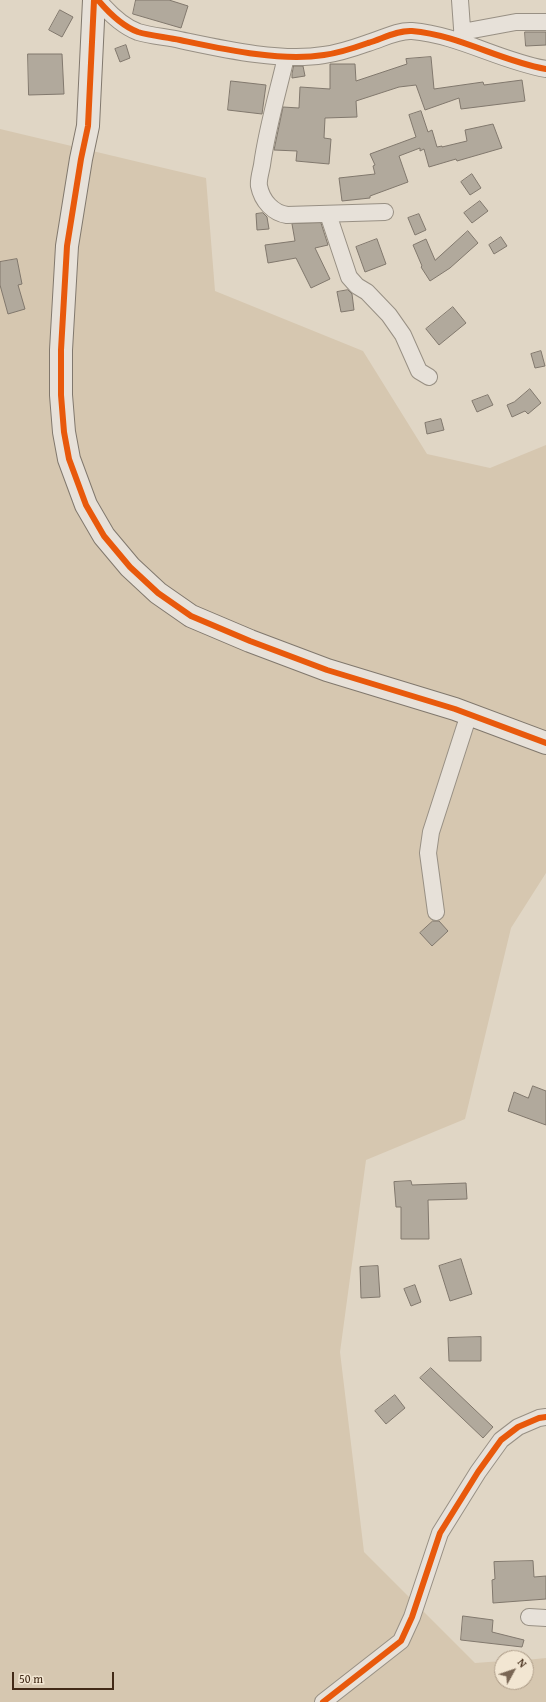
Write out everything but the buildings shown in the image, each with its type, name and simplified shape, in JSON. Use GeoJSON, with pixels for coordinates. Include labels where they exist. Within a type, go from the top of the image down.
{"type":"FeatureCollection","features":[{"type":"Feature","properties":{"kind":"street"},"geometry":{"type":"LineString","coordinates":[[94,0],[88,126],[68,246],[61,350],[61,395],[64,432],[69,458],[86,505],[104,536],[130,567],[158,593],[191,616],[250,641],[327,670],[469,714],[546,743]]}},
{"type":"Feature","properties":{"kind":"street"},"geometry":{"type":"LineString","coordinates":[[98,0],[120,21],[138,32],[225,50],[286,57],[329,54],[369,43],[398,32],[411,31],[463,37],[512,61],[546,69]]}},
{"type":"Feature","properties":{"kind":"street"},"geometry":{"type":"LineString","coordinates":[[460,0],[463,37]]}},
{"type":"Feature","properties":{"kind":"street"},"geometry":{"type":"LineString","coordinates":[[463,37],[516,22],[546,22]]}},
{"type":"Feature","properties":{"kind":"street"},"geometry":{"type":"LineString","coordinates":[[286,57],[264,148],[259,186],[265,200],[272,210],[279,214],[384,212]]}},
{"type":"Feature","properties":{"kind":"street"},"geometry":{"type":"LineString","coordinates":[[328,214],[350,277],[357,286],[367,292],[389,315],[402,335],[420,371],[429,377]]}},
{"type":"Feature","properties":{"kind":"street"},"geometry":{"type":"LineString","coordinates":[[436,912],[428,853],[431,832],[469,714]]}},
{"type":"Feature","properties":{"kind":"street"},"geometry":{"type":"LineString","coordinates":[[323,1702],[401,1641],[412,1617],[440,1533],[478,1472],[501,1440],[518,1427],[539,1418],[546,1418]]}},
{"type":"Feature","properties":{"kind":"street"},"geometry":{"type":"LineString","coordinates":[[529,1617],[546,1618]]}},
{"type":"Feature","properties":{"kind":"shaded area"},"geometry":{"type":"Polygon","coordinates":[[[0,129],[206,178],[215,291],[363,351],[427,454],[490,468],[546,445],[546,873],[511,928],[465,1119],[366,1160],[340,1352],[364,1552],[475,1663],[494,1662],[494,1690],[534,1690],[534,1659],[546,1658],[546,1702],[0,1702],[0,129]]]}},
{"type":"Feature","properties":{"kind":"cycle path"},"geometry":{"type":"LineString","coordinates":[[94,0],[88,126],[81,159],[67,246],[61,350],[61,395],[64,432],[69,459],[86,505],[104,536],[130,567],[158,593],[191,616],[250,641],[327,670],[455,709],[546,743]]}},
{"type":"Feature","properties":{"kind":"cycle path"},"geometry":{"type":"LineString","coordinates":[[98,0],[116,19],[138,32],[252,54],[289,57],[324,55],[352,48],[395,33],[412,31],[429,33],[512,60],[546,69]]}},
{"type":"Feature","properties":{"kind":"cycle path"},"geometry":{"type":"LineString","coordinates":[[323,1702],[401,1641],[412,1617],[440,1533],[478,1472],[501,1440],[518,1427],[539,1418],[546,1417]]}}]}
